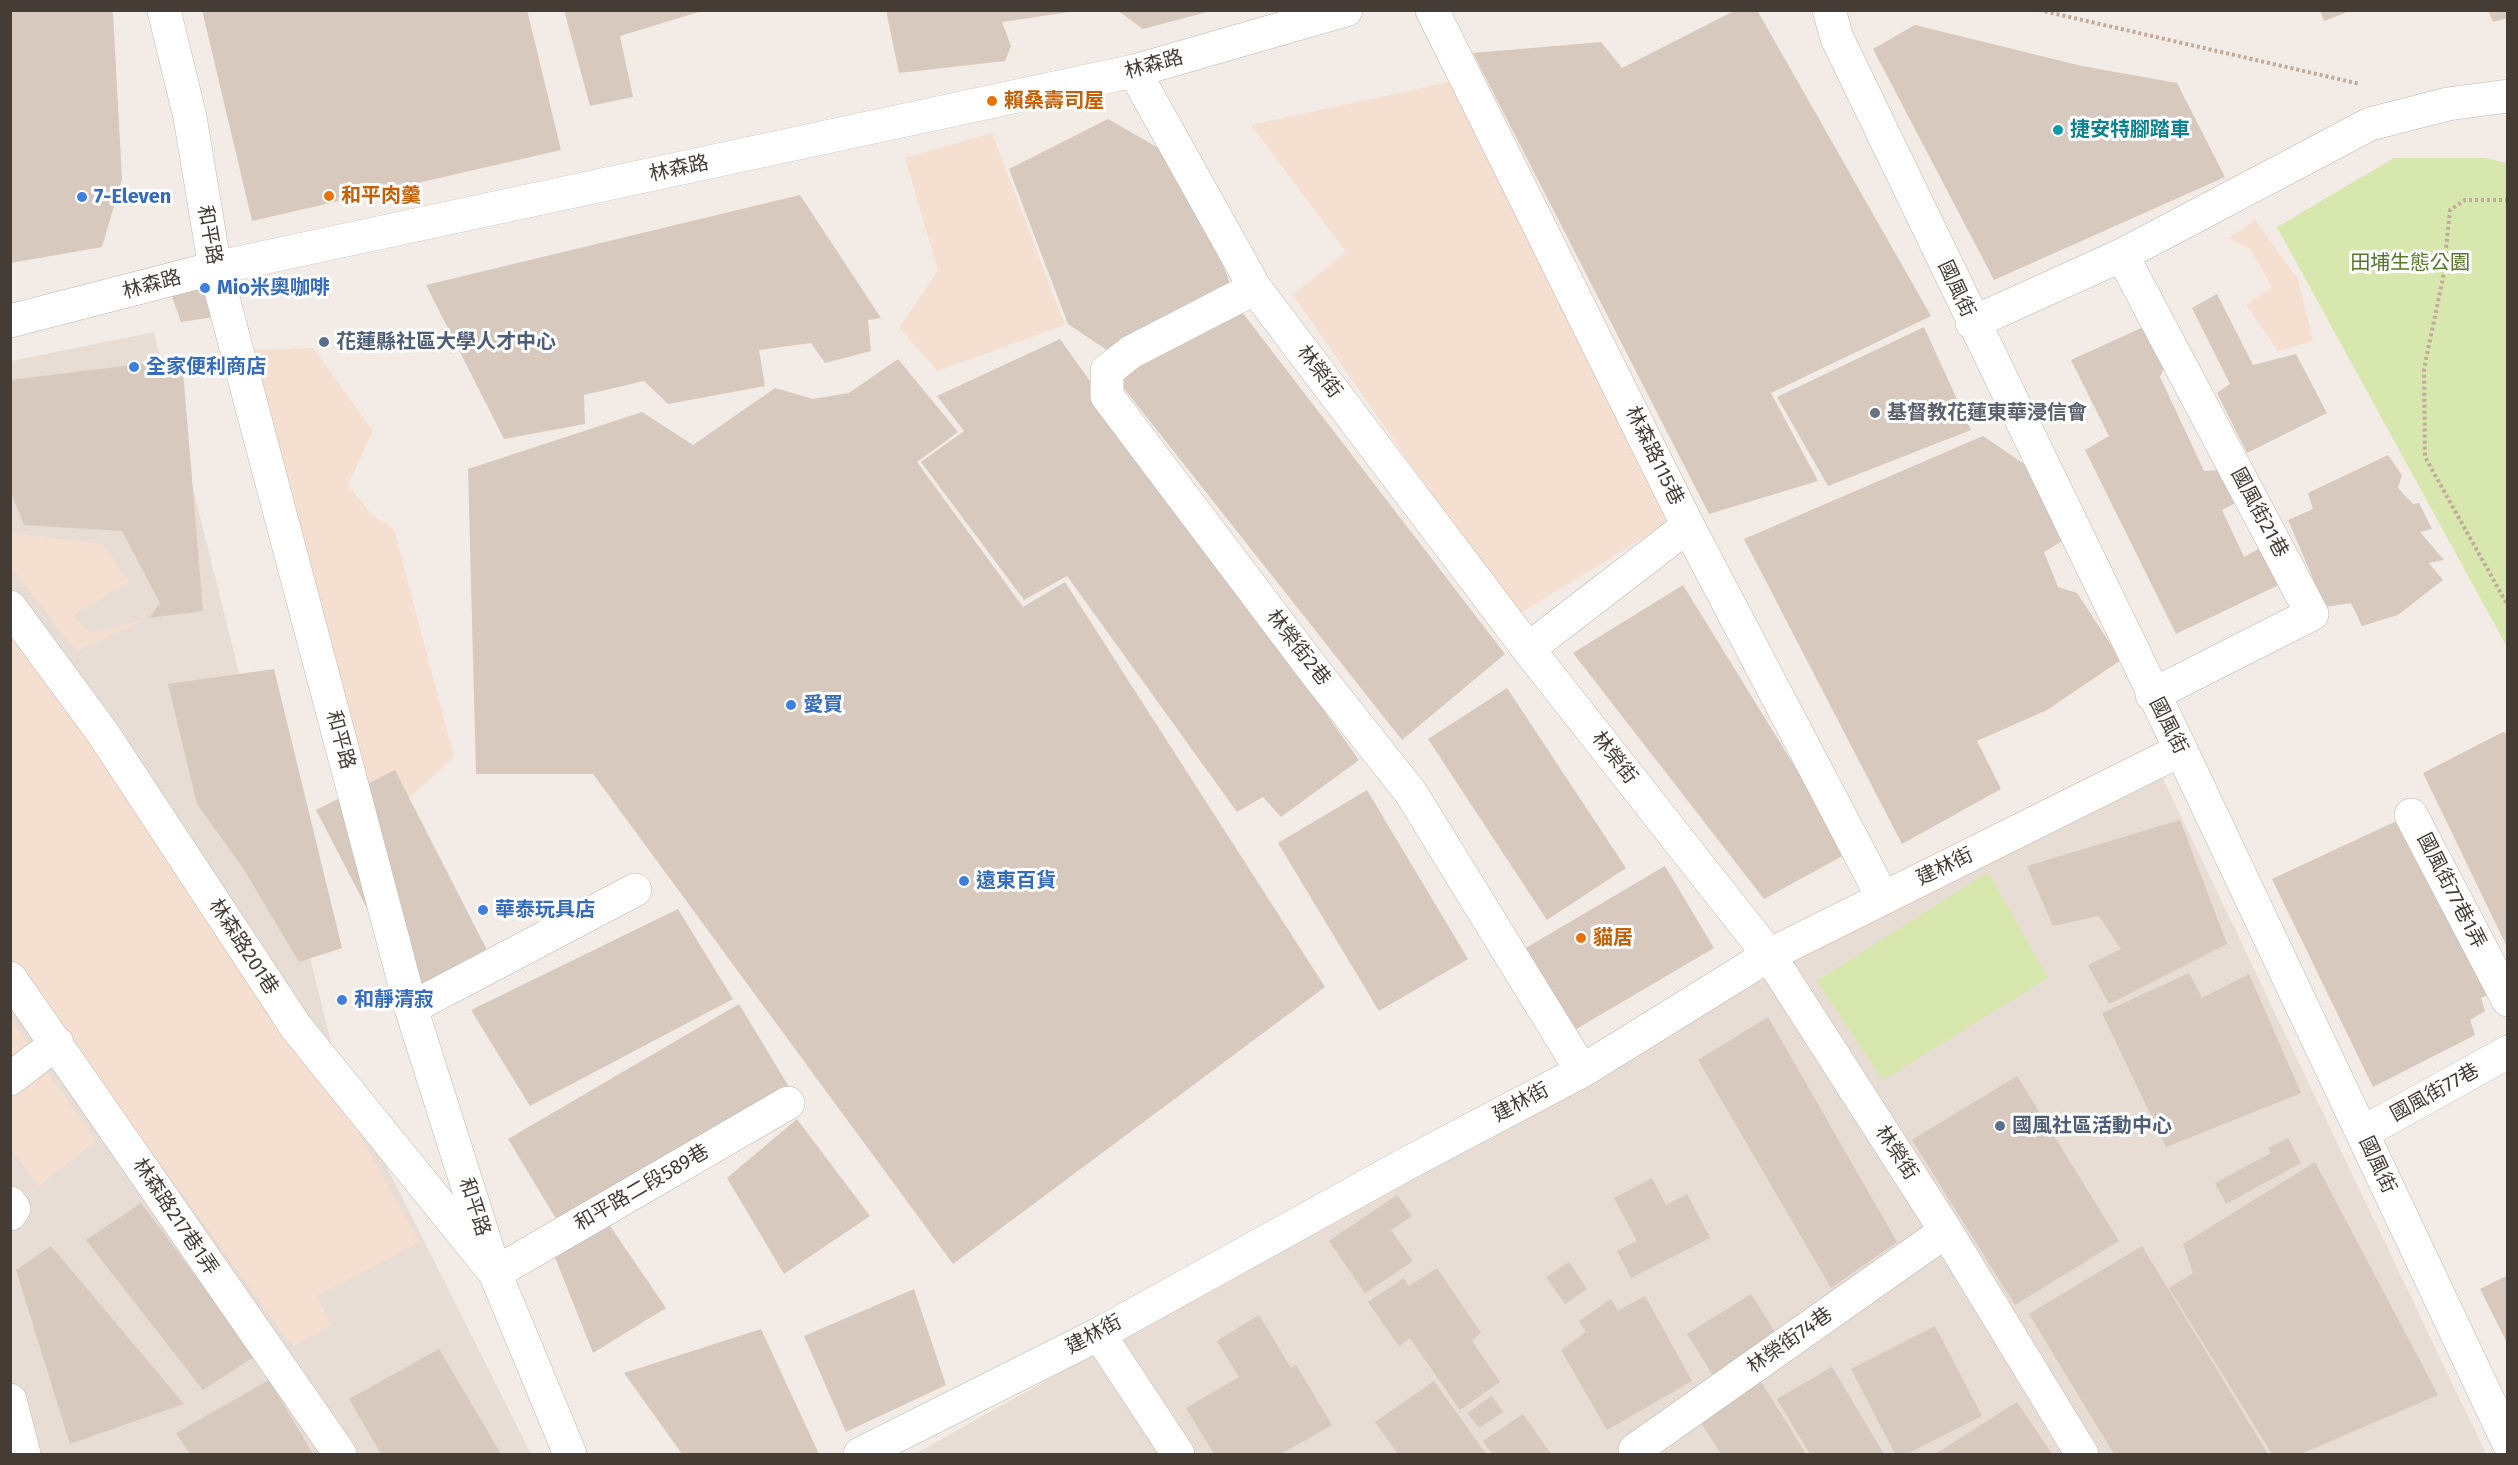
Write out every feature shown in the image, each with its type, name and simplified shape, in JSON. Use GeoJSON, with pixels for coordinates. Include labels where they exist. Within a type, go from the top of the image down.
{"type":"FeatureCollection","features":[{"type":"Feature","properties":{"kind":"street","name":"和平路"},"geometry":{"type":"LineString","coordinates":[[164,10],[190,117],[215,268],[411,1008],[495,1273],[570,1455]]}},
{"type":"Feature","properties":{"kind":"street","name":"林森路"},"geometry":{"type":"LineString","coordinates":[[10,321],[215,268],[1134,71],[1346,10]]}},
{"type":"Feature","properties":{"kind":"street","name":"林森路115巷"},"geometry":{"type":"LineString","coordinates":[[1432,10],[1688,526],[1883,898]]}},
{"type":"Feature","properties":{"kind":"street","name":"國風街"},"geometry":{"type":"LineString","coordinates":[[1828,10],[1837,38],[1972,323],[2152,695],[2181,750],[2508,1442]]}},
{"type":"Feature","properties":{"kind":"street","name":"林榮街"},"geometry":{"type":"LineString","coordinates":[[1134,71],[1255,288],[1528,649],[1769,955],[1946,1231],[2082,1455]]}},
{"type":"Feature","properties":{"kind":"street"},"geometry":{"type":"LineString","coordinates":[[1972,323],[2122,255],[2370,124],[2448,105],[2508,96]]}},
{"type":"Feature","properties":{"kind":"street","name":"國風街21巷"},"geometry":{"type":"LineString","coordinates":[[2122,255],[2312,614],[2152,695]]}},
{"type":"Feature","properties":{"kind":"street","name":"林榮街2巷"},"geometry":{"type":"LineString","coordinates":[[1255,288],[1131,352],[1107,371],[1107,396],[1316,673],[1411,793],[1582,1071]]}},
{"type":"Feature","properties":{"kind":"street"},"geometry":{"type":"LineString","coordinates":[[1528,649],[1688,526]]}},
{"type":"Feature","properties":{"kind":"street","name":"林森路201巷"},"geometry":{"type":"LineString","coordinates":[[10,607],[102,732],[296,1027],[495,1273]]}},
{"type":"Feature","properties":{"kind":"street","name":"建林街"},"geometry":{"type":"LineString","coordinates":[[860,1455],[1099,1334],[1406,1164],[1582,1071],[1769,955],[2181,750]]}},
{"type":"Feature","properties":{"kind":"street","name":"國風街77巷1弄"},"geometry":{"type":"LineString","coordinates":[[2411,815],[2508,1000]]}},
{"type":"Feature","properties":{"kind":"street"},"geometry":{"type":"LineString","coordinates":[[411,1008],[635,890]]}},
{"type":"Feature","properties":{"kind":"street","name":"林森路217巷1弄"},"geometry":{"type":"LineString","coordinates":[[10,978],[340,1455]]}},
{"type":"Feature","properties":{"kind":"street"},"geometry":{"type":"LineString","coordinates":[[10,1079],[57,1043]]}},
{"type":"Feature","properties":{"kind":"street","name":"國風街77巷"},"geometry":{"type":"LineString","coordinates":[[2362,1133],[2508,1052]]}},
{"type":"Feature","properties":{"kind":"street","name":"和平路二段589巷"},"geometry":{"type":"LineString","coordinates":[[495,1273],[788,1102]]}},
{"type":"Feature","properties":{"kind":"street"},"geometry":{"type":"LineString","coordinates":[[10,1203],[14,1208],[10,1214]]}},
{"type":"Feature","properties":{"kind":"street","name":"林榮街74巷"},"geometry":{"type":"LineString","coordinates":[[1636,1452],[1946,1231]]}},
{"type":"Feature","properties":{"kind":"street"},"geometry":{"type":"LineString","coordinates":[[1099,1334],[1178,1455]]}},
{"type":"Feature","properties":{"kind":"street"},"geometry":{"type":"LineString","coordinates":[[10,1400],[24,1455]]}},
{"type":"Feature","properties":{"kind":"path"},"geometry":{"type":"LineString","coordinates":[[2039,10],[2369,86]]}},
{"type":"Feature","properties":{"kind":"path"},"geometry":{"type":"LineString","coordinates":[[2508,200],[2465,200],[2450,210],[2443,278],[2424,369],[2425,457],[2508,606]]}},
{"type":"Feature","properties":{"kind":"shaded area"},"geometry":{"type":"Polygon","coordinates":[[[1458,80],[1671,521],[1516,616],[1293,295],[1346,252],[1251,125],[1458,80]]]}},
{"type":"Feature","properties":{"kind":"shaded area"},"geometry":{"type":"Polygon","coordinates":[[[992,133],[1065,325],[938,371],[899,328],[938,270],[905,158],[992,133]]]}},
{"type":"Feature","properties":{"kind":"shaded area"},"geometry":{"type":"Polygon","coordinates":[[[2255,220],[2298,279],[2313,341],[2278,351],[2246,305],[2272,287],[2251,250],[2229,238],[2255,220]]]}},
{"type":"Feature","properties":{"kind":"shaded area"},"geometry":{"type":"Polygon","coordinates":[[[154,332],[338,1070],[531,1454],[11,1454],[11,361],[154,332]]]}},
{"type":"Feature","properties":{"kind":"shaded area"},"geometry":{"type":"Polygon","coordinates":[[[313,348],[373,431],[348,485],[372,515],[394,529],[454,757],[358,845],[237,350],[313,348]]]}},
{"type":"Feature","properties":{"kind":"shaded area"},"geometry":{"type":"Polygon","coordinates":[[[11,533],[103,544],[129,582],[73,615],[91,634],[149,618],[76,651],[11,567],[11,533]]]}},
{"type":"Feature","properties":{"kind":"shaded area"},"geometry":{"type":"Polygon","coordinates":[[[10,628],[317,1060],[420,1242],[317,1296],[331,1325],[293,1347],[11,958],[10,628]]]}},
{"type":"Feature","properties":{"kind":"shaded area"},"geometry":{"type":"Polygon","coordinates":[[[2154,760],[2486,1454],[915,1454],[2154,760]]]}},
{"type":"Feature","properties":{"kind":"shaded area"},"geometry":{"type":"Polygon","coordinates":[[[10,1018],[96,1141],[39,1186],[11,1149],[10,1018]]]}},
{"type":"Feature","properties":{"kind":"green space","name":"田埔生態公園"},"geometry":{"type":"Polygon","coordinates":[[[2394,158],[2485,158],[2507,163],[2507,647],[2277,227],[2394,158]]]}},
{"type":"Feature","properties":{"kind":"green space"},"geometry":{"type":"Polygon","coordinates":[[[1988,872],[2048,978],[1883,1080],[1817,981],[1988,872]]]}},
{"type":"Feature","properties":{"kind":"building"},"geometry":{"type":"Polygon","coordinates":[[[10,10],[108,10],[113,13],[122,179],[102,247],[10,263],[10,10]]]}},
{"type":"Feature","properties":{"kind":"building"},"geometry":{"type":"Polygon","coordinates":[[[202,10],[527,10],[561,150],[252,221],[202,10]]]}},
{"type":"Feature","properties":{"kind":"building"},"geometry":{"type":"Polygon","coordinates":[[[564,10],[702,11],[620,36],[633,97],[590,106],[564,10]]]}},
{"type":"Feature","properties":{"kind":"building"},"geometry":{"type":"Polygon","coordinates":[[[886,10],[1070,10],[1070,12],[1002,22],[1011,46],[1005,61],[899,73],[886,10]]]}},
{"type":"Feature","properties":{"kind":"building"},"geometry":{"type":"Polygon","coordinates":[[[1117,10],[1211,10],[1211,11],[1143,29],[1117,10]]]}},
{"type":"Feature","properties":{"kind":"building"},"geometry":{"type":"Polygon","coordinates":[[[1736,10],[1757,10],[1931,316],[1771,393],[1818,481],[1709,514],[1473,53],[1601,42],[1622,68],[1736,10]]]}},
{"type":"Feature","properties":{"kind":"building"},"geometry":{"type":"Polygon","coordinates":[[[2320,10],[2350,10],[2350,11],[2324,21],[2320,10]]]}},
{"type":"Feature","properties":{"kind":"building"},"geometry":{"type":"Polygon","coordinates":[[[2488,10],[2508,10],[2508,18],[2493,22],[2488,10]]]}},
{"type":"Feature","properties":{"kind":"building","name":"捷安特腳踏車"},"geometry":{"type":"Polygon","coordinates":[[[1915,25],[2082,66],[2177,83],[2225,177],[1994,280],[1873,49],[1915,25]]]}},
{"type":"Feature","properties":{"kind":"building"},"geometry":{"type":"Polygon","coordinates":[[[1108,119],[1181,161],[1234,293],[1114,355],[1068,324],[1009,169],[1108,119]]]}},
{"type":"Feature","properties":{"kind":"building"},"geometry":{"type":"Polygon","coordinates":[[[800,195],[881,318],[868,320],[871,351],[825,363],[811,343],[759,350],[765,386],[668,404],[644,381],[584,395],[585,424],[504,439],[426,285],[800,195]]]}},
{"type":"Feature","properties":{"kind":"building"},"geometry":{"type":"Polygon","coordinates":[[[209,279],[220,316],[181,322],[170,291],[209,279]]]}},
{"type":"Feature","properties":{"kind":"building"},"geometry":{"type":"Polygon","coordinates":[[[2217,294],[2253,365],[2296,354],[2327,413],[2247,453],[2217,393],[2230,384],[2192,308],[2217,294]]]}},
{"type":"Feature","properties":{"kind":"building"},"geometry":{"type":"Polygon","coordinates":[[[1235,303],[1505,654],[1402,740],[1111,372],[1235,303]]]}},
{"type":"Feature","properties":{"kind":"building"},"geometry":{"type":"Polygon","coordinates":[[[2150,324],[2168,358],[2160,377],[2204,471],[2223,470],[2239,501],[2222,510],[2244,557],[2260,548],[2285,582],[2176,634],[2085,450],[2109,436],[2071,360],[2150,324]]]}},
{"type":"Feature","properties":{"kind":"building","name":"基督教花蓮東華浸信會"},"geometry":{"type":"Polygon","coordinates":[[[1924,327],[1971,430],[1828,486],[1777,397],[1924,327]]]}},
{"type":"Feature","properties":{"kind":"building"},"geometry":{"type":"Polygon","coordinates":[[[1060,339],[1359,760],[1281,817],[1263,797],[1237,812],[1067,576],[1024,600],[921,462],[964,431],[937,396],[1060,339]]]}},
{"type":"Feature","properties":{"kind":"building"},"geometry":{"type":"Polygon","coordinates":[[[182,359],[203,611],[149,618],[160,603],[122,531],[24,525],[10,490],[10,380],[182,359]]]}},
{"type":"Feature","properties":{"kind":"building","name":"遠東百貨"},"geometry":{"type":"Polygon","coordinates":[[[898,359],[958,432],[917,462],[1023,607],[1065,582],[1325,987],[953,1264],[593,774],[476,774],[468,469],[642,412],[693,445],[775,388],[813,399],[849,393],[898,359]]]}},
{"type":"Feature","properties":{"kind":"building"},"geometry":{"type":"Polygon","coordinates":[[[1983,436],[2027,466],[2069,537],[2044,552],[2058,587],[2077,593],[2121,660],[2047,710],[1977,741],[2001,789],[1902,844],[1744,539],[1983,436]]]}},
{"type":"Feature","properties":{"kind":"building"},"geometry":{"type":"Polygon","coordinates":[[[2388,455],[2402,475],[2398,488],[2413,504],[2419,503],[2432,529],[2420,532],[2444,560],[2429,563],[2443,580],[2398,615],[2362,626],[2351,603],[2325,607],[2288,520],[2313,509],[2308,493],[2388,455]]]}},
{"type":"Feature","properties":{"kind":"building"},"geometry":{"type":"Polygon","coordinates":[[[1683,585],[1848,853],[1764,899],[1573,653],[1683,585]]]}},
{"type":"Feature","properties":{"kind":"building"},"geometry":{"type":"Polygon","coordinates":[[[274,669],[342,948],[299,962],[243,868],[197,804],[168,684],[274,669]]]}},
{"type":"Feature","properties":{"kind":"building"},"geometry":{"type":"Polygon","coordinates":[[[1507,688],[1626,868],[1547,920],[1428,739],[1507,688]]]}},
{"type":"Feature","properties":{"kind":"building"},"geometry":{"type":"Polygon","coordinates":[[[2503,732],[2508,734],[2508,949],[2423,773],[2503,732]]]}},
{"type":"Feature","properties":{"kind":"building"},"geometry":{"type":"Polygon","coordinates":[[[395,770],[491,958],[413,997],[316,810],[395,770]]]}},
{"type":"Feature","properties":{"kind":"building"},"geometry":{"type":"Polygon","coordinates":[[[1367,790],[1468,959],[1379,1011],[1278,843],[1367,790]]]}},
{"type":"Feature","properties":{"kind":"building"},"geometry":{"type":"Polygon","coordinates":[[[2405,817],[2494,992],[2481,998],[2485,1011],[2470,1020],[2475,1035],[2373,1087],[2272,879],[2405,817]]]}},
{"type":"Feature","properties":{"kind":"building"},"geometry":{"type":"Polygon","coordinates":[[[2180,820],[2227,944],[2109,1004],[2088,965],[2121,949],[2099,916],[2053,926],[2027,866],[2180,820]]]}},
{"type":"Feature","properties":{"kind":"building"},"geometry":{"type":"Polygon","coordinates":[[[1665,866],[1714,948],[1573,1031],[1524,949],[1665,866]]]}},
{"type":"Feature","properties":{"kind":"building"},"geometry":{"type":"Polygon","coordinates":[[[678,909],[733,999],[530,1106],[471,1010],[678,909]]]}},
{"type":"Feature","properties":{"kind":"building"},"geometry":{"type":"Polygon","coordinates":[[[2189,973],[2202,998],[2249,974],[2301,1093],[2166,1147],[2102,1013],[2189,973]]]}},
{"type":"Feature","properties":{"kind":"building"},"geometry":{"type":"Polygon","coordinates":[[[739,1004],[789,1087],[558,1222],[508,1139],[739,1004]]]}},
{"type":"Feature","properties":{"kind":"building"},"geometry":{"type":"Polygon","coordinates":[[[1768,1017],[1897,1242],[1831,1288],[1698,1060],[1768,1017]]]}},
{"type":"Feature","properties":{"kind":"building"},"geometry":{"type":"Polygon","coordinates":[[[2017,1076],[2119,1241],[2015,1305],[1912,1140],[2017,1076]]]}},
{"type":"Feature","properties":{"kind":"building"},"geometry":{"type":"Polygon","coordinates":[[[797,1119],[870,1216],[784,1274],[727,1178],[797,1119]]]}},
{"type":"Feature","properties":{"kind":"building"},"geometry":{"type":"Polygon","coordinates":[[[2288,1138],[2301,1163],[2226,1204],[2215,1183],[2271,1153],[2268,1148],[2288,1138]]]}},
{"type":"Feature","properties":{"kind":"building"},"geometry":{"type":"Polygon","coordinates":[[[2315,1162],[2438,1395],[2301,1454],[2272,1454],[2169,1288],[2193,1273],[2183,1244],[2315,1162]]]}},
{"type":"Feature","properties":{"kind":"building"},"geometry":{"type":"Polygon","coordinates":[[[1652,1178],[1666,1205],[1687,1194],[1710,1238],[1631,1278],[1617,1251],[1637,1241],[1614,1198],[1652,1178]]]}},
{"type":"Feature","properties":{"kind":"building"},"geometry":{"type":"Polygon","coordinates":[[[1397,1195],[1412,1216],[1391,1230],[1413,1261],[1365,1293],[1329,1241],[1397,1195]]]}},
{"type":"Feature","properties":{"kind":"building"},"geometry":{"type":"Polygon","coordinates":[[[141,1203],[255,1356],[203,1390],[86,1240],[141,1203]]]}},
{"type":"Feature","properties":{"kind":"building"},"geometry":{"type":"Polygon","coordinates":[[[606,1220],[666,1308],[593,1353],[554,1255],[606,1220]]]}},
{"type":"Feature","properties":{"kind":"building"},"geometry":{"type":"Polygon","coordinates":[[[51,1246],[184,1404],[70,1444],[16,1270],[51,1246]]]}},
{"type":"Feature","properties":{"kind":"building"},"geometry":{"type":"Polygon","coordinates":[[[2142,1246],[2268,1454],[2114,1454],[2029,1314],[2142,1246]]]}},
{"type":"Feature","properties":{"kind":"building"},"geometry":{"type":"Polygon","coordinates":[[[1569,1262],[1587,1289],[1565,1304],[1546,1277],[1569,1262]]]}},
{"type":"Feature","properties":{"kind":"building"},"geometry":{"type":"Polygon","coordinates":[[[1437,1268],[1481,1333],[1472,1341],[1500,1382],[1460,1410],[1410,1338],[1399,1346],[1368,1302],[1404,1278],[1409,1286],[1437,1268]]]}},
{"type":"Feature","properties":{"kind":"building"},"geometry":{"type":"Polygon","coordinates":[[[2508,1275],[2508,1345],[2480,1289],[2508,1275]]]}},
{"type":"Feature","properties":{"kind":"building"},"geometry":{"type":"Polygon","coordinates":[[[914,1289],[946,1385],[846,1432],[804,1336],[914,1289]]]}},
{"type":"Feature","properties":{"kind":"building"},"geometry":{"type":"Polygon","coordinates":[[[1751,1294],[1780,1340],[1716,1380],[1687,1334],[1751,1294]]]}},
{"type":"Feature","properties":{"kind":"building"},"geometry":{"type":"Polygon","coordinates":[[[1645,1296],[1692,1381],[1607,1430],[1561,1350],[1586,1332],[1579,1321],[1611,1299],[1618,1311],[1645,1296]]]}},
{"type":"Feature","properties":{"kind":"building"},"geometry":{"type":"Polygon","coordinates":[[[1259,1315],[1291,1368],[1296,1365],[1332,1425],[1281,1454],[1214,1454],[1186,1408],[1239,1377],[1217,1341],[1259,1315]]]}},
{"type":"Feature","properties":{"kind":"building"},"geometry":{"type":"Polygon","coordinates":[[[1935,1326],[1982,1416],[1907,1454],[1895,1454],[1851,1369],[1935,1326]]]}},
{"type":"Feature","properties":{"kind":"building"},"geometry":{"type":"Polygon","coordinates":[[[761,1329],[819,1454],[682,1454],[624,1373],[761,1329]]]}},
{"type":"Feature","properties":{"kind":"building"},"geometry":{"type":"Polygon","coordinates":[[[439,1349],[501,1454],[381,1454],[349,1399],[439,1349]]]}},
{"type":"Feature","properties":{"kind":"building"},"geometry":{"type":"Polygon","coordinates":[[[1832,1367],[1884,1454],[1810,1454],[1777,1399],[1832,1367]]]}},
{"type":"Feature","properties":{"kind":"building"},"geometry":{"type":"Polygon","coordinates":[[[269,1380],[313,1454],[190,1454],[176,1433],[269,1380]]]}},
{"type":"Feature","properties":{"kind":"building"},"geometry":{"type":"Polygon","coordinates":[[[1760,1380],[1806,1454],[1721,1454],[1698,1418],[1760,1380]]]}},
{"type":"Feature","properties":{"kind":"building"},"geometry":{"type":"Polygon","coordinates":[[[1434,1381],[1486,1454],[1398,1454],[1375,1422],[1434,1381]]]}},
{"type":"Feature","properties":{"kind":"building"},"geometry":{"type":"Polygon","coordinates":[[[1492,1396],[1503,1412],[1479,1428],[1467,1413],[1492,1396]]]}},
{"type":"Feature","properties":{"kind":"building"},"geometry":{"type":"Polygon","coordinates":[[[2017,1402],[2052,1454],[1935,1454],[2017,1402]]]}},
{"type":"Feature","properties":{"kind":"building"},"geometry":{"type":"Polygon","coordinates":[[[1523,1414],[1551,1454],[1492,1454],[1483,1441],[1523,1414]]]}},
{"type":"Feature","properties":{"kind":"place","name":"賴桑壽司屋"},"geometry":{"type":"Point","coordinates":[992,101]}},
{"type":"Feature","properties":{"kind":"place","name":"捷安特腳踏車"},"geometry":{"type":"Point","coordinates":[2058,130]}},
{"type":"Feature","properties":{"kind":"place","name":"和平肉羹"},"geometry":{"type":"Point","coordinates":[329,196]}},
{"type":"Feature","properties":{"kind":"place","name":"7-Eleven"},"geometry":{"type":"Point","coordinates":[82,197]}},
{"type":"Feature","properties":{"kind":"place","name":"Mio米奧咖啡"},"geometry":{"type":"Point","coordinates":[205,288]}},
{"type":"Feature","properties":{"kind":"place","name":"花蓮縣社區大學人才中心"},"geometry":{"type":"Point","coordinates":[324,342]}},
{"type":"Feature","properties":{"kind":"place","name":"全家便利商店"},"geometry":{"type":"Point","coordinates":[134,367]}},
{"type":"Feature","properties":{"kind":"place","name":"基督教花蓮東華浸信會"},"geometry":{"type":"Point","coordinates":[1875,413]}},
{"type":"Feature","properties":{"kind":"place","name":"愛買"},"geometry":{"type":"Point","coordinates":[791,705]}},
{"type":"Feature","properties":{"kind":"place","name":"遠東百貨"},"geometry":{"type":"Point","coordinates":[964,881]}},
{"type":"Feature","properties":{"kind":"place","name":"華泰玩具店"},"geometry":{"type":"Point","coordinates":[483,910]}},
{"type":"Feature","properties":{"kind":"place","name":"貓居"},"geometry":{"type":"Point","coordinates":[1581,938]}},
{"type":"Feature","properties":{"kind":"place","name":"和靜清寂"},"geometry":{"type":"Point","coordinates":[342,1000]}},
{"type":"Feature","properties":{"kind":"place","name":"國風社區活動中心"},"geometry":{"type":"Point","coordinates":[2000,1126]}}]}
